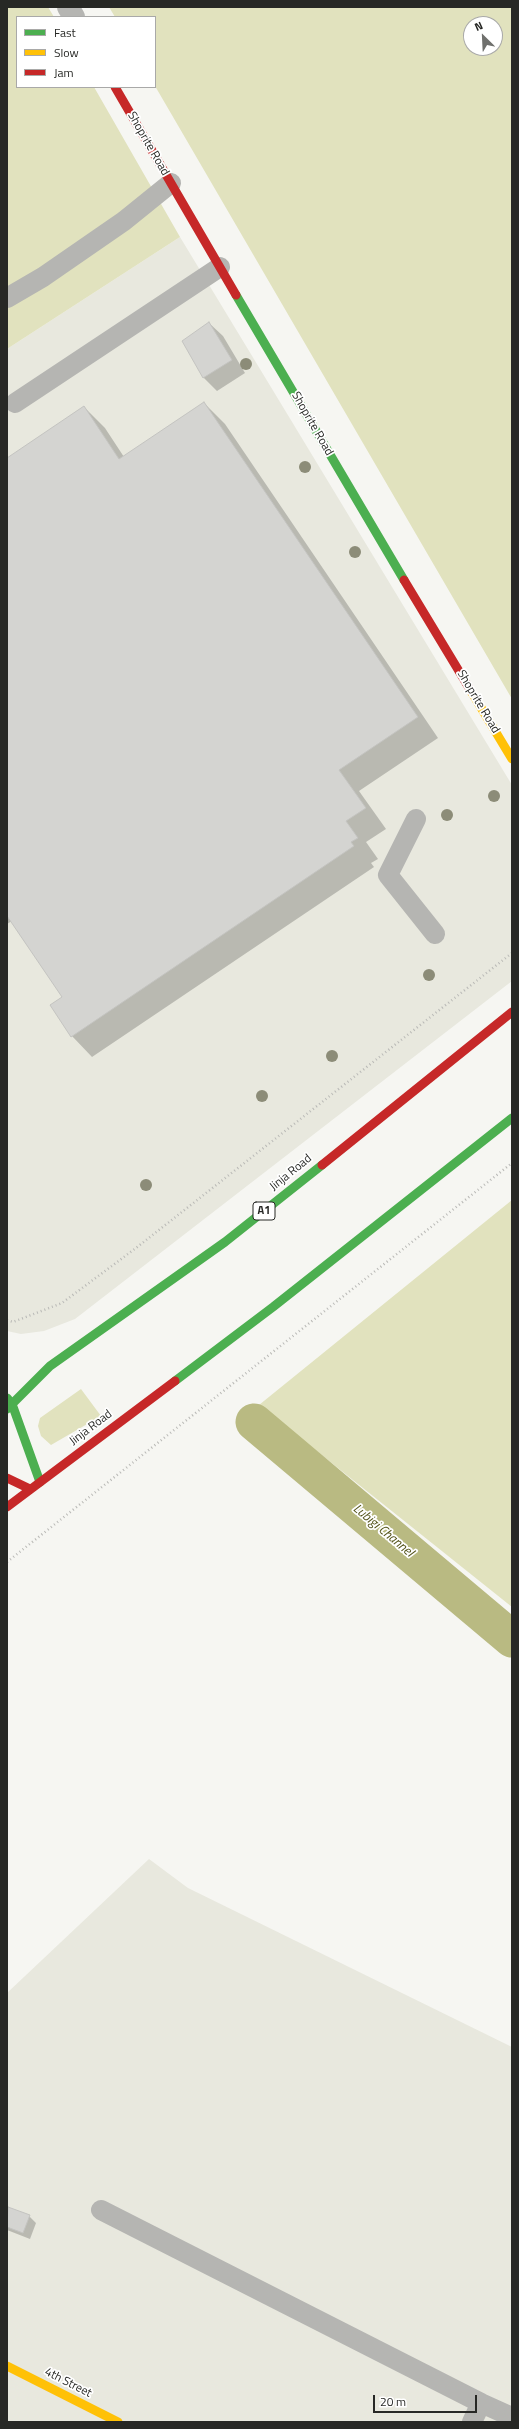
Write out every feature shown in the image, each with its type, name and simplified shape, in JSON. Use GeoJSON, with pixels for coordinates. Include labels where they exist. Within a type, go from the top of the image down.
{"type":"FeatureCollection","features":[{"type":"Feature","properties":{"kind":"main road","name":"Shoprite Road"},"geometry":{"type":"LineString","coordinates":[[116,88],[367,519],[512,759]]}},
{"type":"Feature","properties":{"kind":"main road","name":"Jinja Road"},"geometry":{"type":"LineString","coordinates":[[9,1404],[50,1366],[225,1242],[512,1012]]}},
{"type":"Feature","properties":{"kind":"main road","name":"Jinja Road"},"geometry":{"type":"LineString","coordinates":[[7,1507],[30,1488],[273,1307],[512,1118]]}},
{"type":"Feature","properties":{"kind":"main road"},"geometry":{"type":"LineString","coordinates":[[9,1404],[40,1482]]}},
{"type":"Feature","properties":{"kind":"main road"},"geometry":{"type":"LineString","coordinates":[[7,1478],[30,1488]]}},
{"type":"Feature","properties":{"kind":"main road","name":"4th Street"},"geometry":{"type":"LineString","coordinates":[[7,2366],[118,2422]]}},
{"type":"Feature","properties":{"kind":"street"},"geometry":{"type":"LineString","coordinates":[[68,7],[73,16]]}},
{"type":"Feature","properties":{"kind":"lane"},"geometry":{"type":"LineString","coordinates":[[7,298],[43,277],[124,221],[170,183]]}},
{"type":"Feature","properties":{"kind":"lane"},"geometry":{"type":"LineString","coordinates":[[15,403],[220,267]]}},
{"type":"Feature","properties":{"kind":"lane"},"geometry":{"type":"LineString","coordinates":[[416,819],[388,875],[436,934]]}},
{"type":"Feature","properties":{"kind":"lane"},"geometry":{"type":"LineString","coordinates":[[101,2210],[512,2417]]}},
{"type":"Feature","properties":{"kind":"lane"},"geometry":{"type":"LineString","coordinates":[[472,2422],[482,2403]]}},
{"type":"Feature","properties":{"kind":"path"},"geometry":{"type":"LineString","coordinates":[[7,1320],[13,1322],[62,1303],[136,1248],[512,953]]}},
{"type":"Feature","properties":{"kind":"path"},"geometry":{"type":"LineString","coordinates":[[7,1562],[512,1163]]}},
{"type":"Feature","properties":{"kind":"shaded area"},"geometry":{"type":"Polygon","coordinates":[[[180,237],[512,785],[512,981],[75,1319],[44,1331],[21,1334],[7,1331],[7,349],[180,237]]]}},
{"type":"Feature","properties":{"kind":"shaded area"},"geometry":{"type":"Polygon","coordinates":[[[149,1859],[188,1888],[512,2047],[512,2422],[7,2422],[7,1993],[149,1859]]]}},
{"type":"Feature","properties":{"kind":"green space"},"geometry":{"type":"Polygon","coordinates":[[[7,7],[48,7],[53,16],[16,16],[16,88],[95,88],[180,237],[7,349],[7,7]]]}},
{"type":"Feature","properties":{"kind":"green space"},"geometry":{"type":"Polygon","coordinates":[[[109,7],[512,7],[512,699],[156,88],[156,16],[114,16],[109,7]]]}},
{"type":"Feature","properties":{"kind":"green space"},"geometry":{"type":"Polygon","coordinates":[[[512,1200],[512,1607],[259,1405],[512,1200]]]}},
{"type":"Feature","properties":{"kind":"green space"},"geometry":{"type":"Polygon","coordinates":[[[81,1389],[101,1416],[51,1445],[41,1436],[38,1426],[40,1418],[81,1389]]]}},
{"type":"Feature","properties":{"kind":"building"},"geometry":{"type":"Polygon","coordinates":[[[209,322],[232,360],[203,378],[182,341],[209,322]]]}},
{"type":"Feature","properties":{"kind":"building"},"geometry":{"type":"Polygon","coordinates":[[[204,402],[418,717],[339,770],[366,808],[346,821],[358,838],[351,842],[354,846],[71,1037],[50,1005],[62,997],[7,916],[7,458],[84,406],[119,459],[204,402]]]}},
{"type":"Feature","properties":{"kind":"building"},"geometry":{"type":"Polygon","coordinates":[[[8,2207],[30,2215],[23,2233],[7,2227],[8,2207]]]}},
{"type":"Feature","properties":{"kind":"waterway","name":"Lubigi Channel"},"geometry":{"type":"LineString","coordinates":[[254,1422],[512,1639]]}},
{"type":"Feature","properties":{"kind":"traffic: fast"},"geometry":{"type":"LineString","coordinates":[[236,295],[404,580]]}},
{"type":"Feature","properties":{"kind":"traffic: fast"},"geometry":{"type":"LineString","coordinates":[[175,1381],[273,1307],[512,1118]]}},
{"type":"Feature","properties":{"kind":"traffic: fast"},"geometry":{"type":"LineString","coordinates":[[7,1409],[50,1366],[225,1242],[322,1165]]}},
{"type":"Feature","properties":{"kind":"traffic: fast"},"geometry":{"type":"LineString","coordinates":[[7,1398],[12,1404],[40,1482]]}},
{"type":"Feature","properties":{"kind":"traffic: slow"},"geometry":{"type":"LineString","coordinates":[[471,691],[512,759]]}},
{"type":"Feature","properties":{"kind":"traffic: slow"},"geometry":{"type":"LineString","coordinates":[[7,2366],[118,2422]]}},
{"type":"Feature","properties":{"kind":"traffic: jam"},"geometry":{"type":"LineString","coordinates":[[116,88],[236,295]]}},
{"type":"Feature","properties":{"kind":"traffic: jam"},"geometry":{"type":"LineString","coordinates":[[404,580],[471,691]]}},
{"type":"Feature","properties":{"kind":"traffic: jam"},"geometry":{"type":"LineString","coordinates":[[322,1165],[512,1012]]}},
{"type":"Feature","properties":{"kind":"traffic: jam"},"geometry":{"type":"LineString","coordinates":[[7,1507],[175,1381]]}},
{"type":"Feature","properties":{"kind":"traffic: jam"},"geometry":{"type":"LineString","coordinates":[[7,1478],[30,1489]]}}]}
